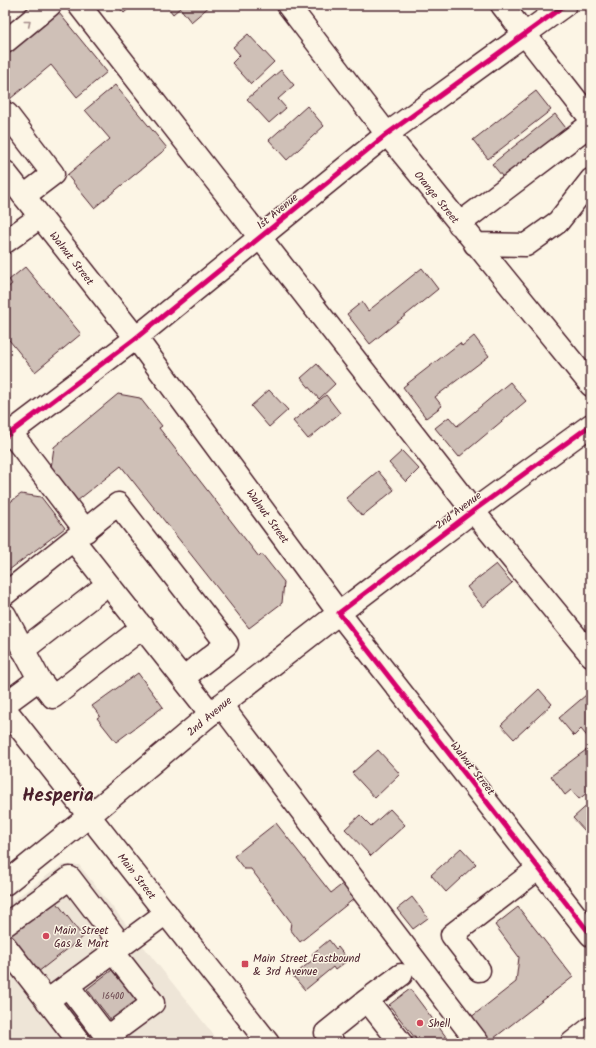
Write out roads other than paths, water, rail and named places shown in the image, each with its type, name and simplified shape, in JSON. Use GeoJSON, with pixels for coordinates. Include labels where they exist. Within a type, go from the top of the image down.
{"type":"FeatureCollection","features":[{"type":"Feature","properties":{"kind":"street"},"geometry":{"type":"LineString","coordinates":[[5,42],[50,5]]}},
{"type":"Feature","properties":{"kind":"street"},"geometry":{"type":"LineString","coordinates":[[79,5],[473,511],[591,656]]}},
{"type":"Feature","properties":{"kind":"street","name":"Orange Street"},"geometry":{"type":"LineString","coordinates":[[288,5],[387,134],[591,385]]}},
{"type":"Feature","properties":{"kind":"street"},"geometry":{"type":"LineString","coordinates":[[502,5],[591,119]]}},
{"type":"Feature","properties":{"kind":"street","name":"1st Avenue"},"geometry":{"type":"LineString","coordinates":[[8,435],[136,338],[387,134],[565,5]]}},
{"type":"Feature","properties":{"kind":"street"},"geometry":{"type":"LineString","coordinates":[[6,113],[53,174],[24,196]]}},
{"type":"Feature","properties":{"kind":"street"},"geometry":{"type":"LineString","coordinates":[[459,224],[591,124]]}},
{"type":"Feature","properties":{"kind":"street","name":"Walnut Street"},"geometry":{"type":"LineString","coordinates":[[5,172],[136,338],[339,613],[591,935]]}},
{"type":"Feature","properties":{"kind":"street"},"geometry":{"type":"LineString","coordinates":[[475,244],[526,245],[558,222],[591,180]]}},
{"type":"Feature","properties":{"kind":"street"},"geometry":{"type":"LineString","coordinates":[[5,242],[40,217]]}},
{"type":"Feature","properties":{"kind":"street","name":"2nd Avenue"},"geometry":{"type":"LineString","coordinates":[[5,884],[216,710],[339,613],[473,511],[591,425]]}},
{"type":"Feature","properties":{"kind":"street"},"geometry":{"type":"LineString","coordinates":[[8,435],[80,536],[108,584],[183,678],[216,710],[478,1043]]}},
{"type":"Feature","properties":{"kind":"street"},"geometry":{"type":"LineString","coordinates":[[5,594],[80,536],[118,504],[227,644],[183,678]]}},
{"type":"Feature","properties":{"kind":"street"},"geometry":{"type":"LineString","coordinates":[[23,650],[108,584]]}},
{"type":"Feature","properties":{"kind":"street"},"geometry":{"type":"LineString","coordinates":[[5,615],[39,679],[53,697],[143,627]]}},
{"type":"Feature","properties":{"kind":"street"},"geometry":{"type":"LineString","coordinates":[[5,704],[39,679]]}},
{"type":"Feature","properties":{"kind":"street","name":"Main Street"},"geometry":{"type":"LineString","coordinates":[[5,710],[268,1043]]}},
{"type":"Feature","properties":{"kind":"street"},"geometry":{"type":"LineString","coordinates":[[479,970],[452,936],[539,868]]}},
{"type":"Feature","properties":{"kind":"street"},"geometry":{"type":"LineString","coordinates":[[5,925],[70,878],[153,1004],[107,1037],[68,986]]}},
{"type":"Feature","properties":{"kind":"street"},"geometry":{"type":"LineString","coordinates":[[47,1001],[166,913]]}},
{"type":"Feature","properties":{"kind":"street"},"geometry":{"type":"LineString","coordinates":[[5,946],[80,1043]]}},
{"type":"Feature","properties":{"kind":"street"},"geometry":{"type":"LineString","coordinates":[[333,1043],[326,1033],[401,975]]}},
{"type":"Feature","properties":{"kind":"street"},"geometry":{"type":"LineString","coordinates":[[367,1000],[401,1043]]}},
{"type":"Feature","properties":{"kind":"street"},"geometry":{"type":"LineString","coordinates":[[572,1043],[591,1028]]}},
{"type":"Feature","properties":{"kind":"place","name":"Main Street Gas & Mart"},"geometry":{"type":"Point","coordinates":[46,936]}},
{"type":"Feature","properties":{"kind":"place","name":"Main Street Eastbound & 3rd Avenue"},"geometry":{"type":"Point","coordinates":[245,964]}},
{"type":"Feature","properties":{"kind":"place","name":"Shell"},"geometry":{"type":"Point","coordinates":[420,1023]}},
{"type":"Feature","properties":{"kind":"district","name":"Hesperia"},"geometry":{"type":"Point","coordinates":[58,794]}}]}
